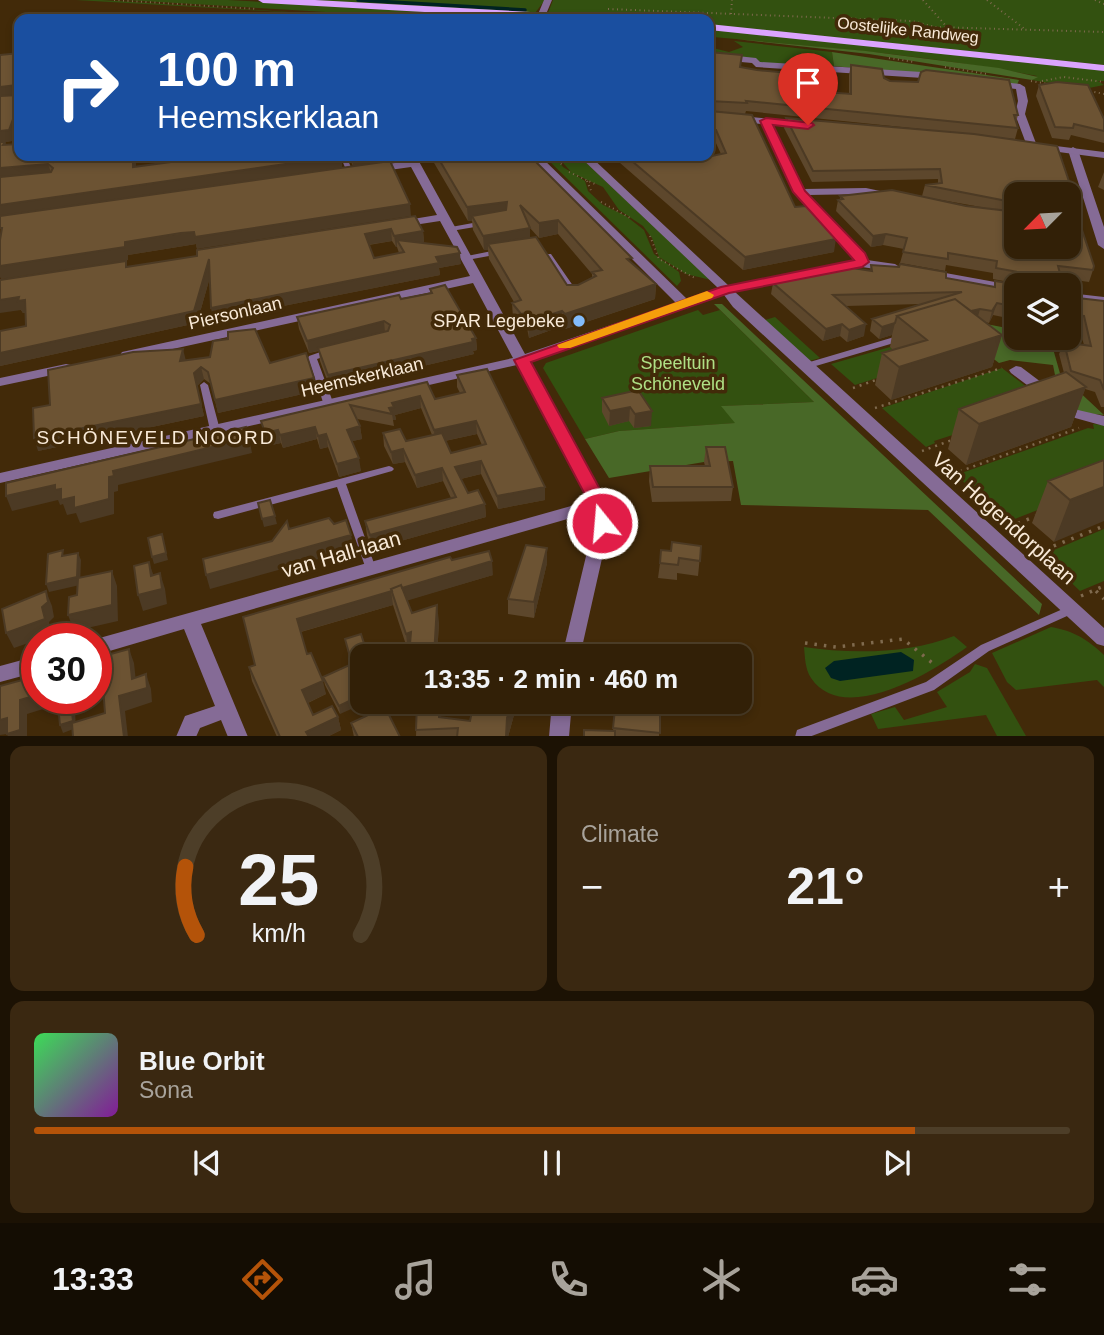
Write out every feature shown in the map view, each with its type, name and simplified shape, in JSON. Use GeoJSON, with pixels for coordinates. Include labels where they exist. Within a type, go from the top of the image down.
{"type":"FeatureCollection","features":[{"type":"Feature","properties":{"kind":"main road"},"geometry":{"type":"LineString","coordinates":[[263,0],[479,14]]}},
{"type":"Feature","properties":{"kind":"main road","name":"Oostelijke Randweg"},"geometry":{"type":"LineString","coordinates":[[714,28],[1104,68]]}},
{"type":"Feature","properties":{"kind":"street"},"geometry":{"type":"LineString","coordinates":[[714,57],[756,61],[756,64],[943,76]]}},
{"type":"Feature","properties":{"kind":"street"},"geometry":{"type":"LineString","coordinates":[[756,64],[755,73],[760,76]]}},
{"type":"Feature","properties":{"kind":"street"},"geometry":{"type":"LineString","coordinates":[[776,65],[776,77]]}},
{"type":"Feature","properties":{"kind":"street"},"geometry":{"type":"LineString","coordinates":[[886,74],[887,86]]}},
{"type":"Feature","properties":{"kind":"street"},"geometry":{"type":"LineString","coordinates":[[911,76],[913,88]]}},
{"type":"Feature","properties":{"kind":"street"},"geometry":{"type":"LineString","coordinates":[[980,83],[1020,87],[1023,101],[1020,114],[1027,146],[1104,155]]}},
{"type":"Feature","properties":{"kind":"street"},"geometry":{"type":"LineString","coordinates":[[714,116],[817,125]]}},
{"type":"Feature","properties":{"kind":"street"},"geometry":{"type":"LineString","coordinates":[[766,121],[799,192],[860,256],[862,262],[1004,288]]}},
{"type":"Feature","properties":{"kind":"street"},"geometry":{"type":"LineString","coordinates":[[1073,150],[1104,245]]}},
{"type":"Feature","properties":{"kind":"street"},"geometry":{"type":"LineString","coordinates":[[333,175],[403,161]]}},
{"type":"Feature","properties":{"kind":"street"},"geometry":{"type":"LineString","coordinates":[[414,161],[599,504],[602,523],[574,644]]}},
{"type":"Feature","properties":{"kind":"street"},"geometry":{"type":"LineString","coordinates":[[539,161],[683,303]]}},
{"type":"Feature","properties":{"kind":"street","name":"Van Hogendorplaan"},"geometry":{"type":"LineString","coordinates":[[589,161],[806,366],[1104,639]]}},
{"type":"Feature","properties":{"kind":"street"},"geometry":{"type":"LineString","coordinates":[[799,192],[866,191],[912,201]]}},
{"type":"Feature","properties":{"kind":"street"},"geometry":{"type":"LineString","coordinates":[[391,225],[448,223]]}},
{"type":"Feature","properties":{"kind":"street"},"geometry":{"type":"LineString","coordinates":[[1082,224],[1097,226]]}},
{"type":"Feature","properties":{"kind":"street","name":"Heemskerklaan"},"geometry":{"type":"LineString","coordinates":[[0,478],[522,360],[724,288],[862,262]]}},
{"type":"Feature","properties":{"kind":"street","name":"Piersonlaan"},"geometry":{"type":"LineString","coordinates":[[107,359],[478,278]]}},
{"type":"Feature","properties":{"kind":"street"},"geometry":{"type":"LineString","coordinates":[[1081,299],[1104,302]]}},
{"type":"Feature","properties":{"kind":"street"},"geometry":{"type":"LineString","coordinates":[[0,382],[80,365]]}},
{"type":"Feature","properties":{"kind":"street"},"geometry":{"type":"LineString","coordinates":[[1008,369],[1083,418],[1104,421]]}},
{"type":"Feature","properties":{"kind":"street","name":"van Hall-laan"},"geometry":{"type":"LineString","coordinates":[[112,642],[599,504]]}},
{"type":"Feature","properties":{"kind":"street"},"geometry":{"type":"LineString","coordinates":[[190,620],[238,736]]}},
{"type":"Feature","properties":{"kind":"street"},"geometry":{"type":"LineString","coordinates":[[0,674],[21,668]]}},
{"type":"Feature","properties":{"kind":"street"},"geometry":{"type":"LineString","coordinates":[[186,736],[192,722],[227,710]]}},
{"type":"Feature","properties":{"kind":"street"},"geometry":{"type":"LineString","coordinates":[[559,736],[561,714]]}},
{"type":"Feature","properties":{"kind":"lane"},"geometry":{"type":"LineString","coordinates":[[345,161],[350,172]]}},
{"type":"Feature","properties":{"kind":"lane"},"geometry":{"type":"LineString","coordinates":[[448,223],[490,222]]}},
{"type":"Feature","properties":{"kind":"lane"},"geometry":{"type":"LineString","coordinates":[[542,248],[575,295]]}},
{"type":"Feature","properties":{"kind":"lane"},"geometry":{"type":"LineString","coordinates":[[467,258],[507,250]]}},
{"type":"Feature","properties":{"kind":"lane"},"geometry":{"type":"LineString","coordinates":[[806,366],[910,335]]}},
{"type":"Feature","properties":{"kind":"lane"},"geometry":{"type":"LineString","coordinates":[[329,405],[308,359],[341,349]]}},
{"type":"Feature","properties":{"kind":"lane"},"geometry":{"type":"LineString","coordinates":[[204,385],[215,430]]}},
{"type":"Feature","properties":{"kind":"lane"},"geometry":{"type":"LineString","coordinates":[[218,515],[389,470]]}},
{"type":"Feature","properties":{"kind":"lane"},"geometry":{"type":"LineString","coordinates":[[340,482],[371,569]]}},
{"type":"Feature","properties":{"kind":"lane"},"geometry":{"type":"LineString","coordinates":[[801,736],[800,734],[930,686],[985,648],[1069,606]]}},
{"type":"Feature","properties":{"kind":"path"},"geometry":{"type":"LineString","coordinates":[[731,14],[732,0]]}},
{"type":"Feature","properties":{"kind":"path"},"geometry":{"type":"LineString","coordinates":[[923,0],[947,27]]}},
{"type":"Feature","properties":{"kind":"path"},"geometry":{"type":"LineString","coordinates":[[986,0],[1026,30]]}},
{"type":"Feature","properties":{"kind":"path"},"geometry":{"type":"LineString","coordinates":[[1095,0],[1104,4]]}},
{"type":"Feature","properties":{"kind":"path"},"geometry":{"type":"LineString","coordinates":[[604,14],[731,14],[912,21],[947,27],[1104,32]]}},
{"type":"Feature","properties":{"kind":"path"},"geometry":{"type":"LineString","coordinates":[[1039,82],[1052,77],[1104,81]]}},
{"type":"Feature","properties":{"kind":"path"},"geometry":{"type":"LineString","coordinates":[[1099,93],[1104,94]]}},
{"type":"Feature","properties":{"kind":"path"},"geometry":{"type":"LineString","coordinates":[[560,161],[569,172],[599,186]]}},
{"type":"Feature","properties":{"kind":"path"},"geometry":{"type":"LineString","coordinates":[[587,181],[587,188],[602,203],[637,222]]}},
{"type":"Feature","properties":{"kind":"path"},"geometry":{"type":"LineString","coordinates":[[615,202],[617,210]]}},
{"type":"Feature","properties":{"kind":"path"},"geometry":{"type":"LineString","coordinates":[[646,230],[659,259],[685,275],[724,288]]}},
{"type":"Feature","properties":{"kind":"path"},"geometry":{"type":"LineString","coordinates":[[993,361],[1008,369]]}},
{"type":"Feature","properties":{"kind":"path"},"geometry":{"type":"LineString","coordinates":[[859,414],[1008,369]]}},
{"type":"Feature","properties":{"kind":"path"},"geometry":{"type":"LineString","coordinates":[[836,393],[879,380]]}},
{"type":"Feature","properties":{"kind":"path"},"geometry":{"type":"LineString","coordinates":[[933,481],[1084,426],[1083,418]]}},
{"type":"Feature","properties":{"kind":"path","name":"Van Hogendorplaan"},"geometry":{"type":"LineString","coordinates":[[906,456],[962,436]]}},
{"type":"Feature","properties":{"kind":"path","name":"Van Hogendorplaan"},"geometry":{"type":"LineString","coordinates":[[1009,527],[1045,512]]}},
{"type":"Feature","properties":{"kind":"path"},"geometry":{"type":"LineString","coordinates":[[1036,553],[1104,526]]}},
{"type":"Feature","properties":{"kind":"path"},"geometry":{"type":"LineString","coordinates":[[1069,606],[1104,586]]}},
{"type":"Feature","properties":{"kind":"path"},"geometry":{"type":"LineString","coordinates":[[1095,590],[1104,598]]}},
{"type":"Feature","properties":{"kind":"path"},"geometry":{"type":"LineString","coordinates":[[805,643],[836,647],[860,646],[892,638],[903,639],[947,674]]}},
{"type":"Feature","properties":{"kind":"green space"},"geometry":{"type":"Polygon","coordinates":[[[76,0],[319,14],[301,13],[76,0]]]}},
{"type":"Feature","properties":{"kind":"green space"},"geometry":{"type":"Polygon","coordinates":[[[126,0],[228,0],[479,14],[360,14],[126,0]]]}},
{"type":"Feature","properties":{"kind":"green space"},"geometry":{"type":"Polygon","coordinates":[[[302,0],[545,0],[535,13],[302,0]]]}},
{"type":"Feature","properties":{"kind":"green space"},"geometry":{"type":"Polygon","coordinates":[[[553,0],[1104,0],[1104,65],[714,26],[714,14],[548,13],[553,0]]]}},
{"type":"Feature","properties":{"kind":"green space"},"geometry":{"type":"Polygon","coordinates":[[[714,30],[1104,70],[1104,81],[1098,81],[1104,85],[1084,89],[1032,80],[1037,76],[875,52],[714,37],[714,30]]]}},
{"type":"Feature","properties":{"kind":"green space"},"geometry":{"type":"Polygon","coordinates":[[[736,39],[866,51],[999,68],[1038,77],[1032,80],[869,54],[736,39]]]}},
{"type":"Feature","properties":{"kind":"green space"},"geometry":{"type":"Polygon","coordinates":[[[734,41],[832,52],[834,66],[762,63],[714,56],[714,48],[729,52],[743,47],[734,41]]]}},
{"type":"Feature","properties":{"kind":"green space"},"geometry":{"type":"Polygon","coordinates":[[[832,52],[1019,80],[1017,85],[834,66],[832,52]]]}},
{"type":"Feature","properties":{"kind":"green space"},"geometry":{"type":"Polygon","coordinates":[[[549,161],[559,161],[563,167],[585,181],[588,191],[603,205],[626,216],[644,230],[654,254],[679,272],[681,281],[677,286],[549,161]]]}},
{"type":"Feature","properties":{"kind":"green space"},"geometry":{"type":"Polygon","coordinates":[[[561,161],[584,161],[711,280],[686,274],[659,257],[652,238],[643,226],[619,210],[603,187],[572,173],[561,161]]]}},
{"type":"Feature","properties":{"kind":"green space"},"geometry":{"type":"Polygon","coordinates":[[[714,304],[722,304],[1042,604],[1039,615],[928,510],[741,505],[733,461],[704,462],[609,478],[585,439],[619,431],[735,423],[721,406],[814,402],[714,304]]]}},
{"type":"Feature","properties":{"kind":"green space","name":"Speeltuin Schöneveld"},"geometry":{"type":"Polygon","coordinates":[[[698,310],[703,315],[720,310],[814,402],[722,406],[736,423],[619,431],[585,439],[543,368],[546,363],[698,310]]]}},
{"type":"Feature","properties":{"kind":"green space"},"geometry":{"type":"Polygon","coordinates":[[[775,317],[820,358],[809,361],[765,320],[775,317]]]}},
{"type":"Feature","properties":{"kind":"green space"},"geometry":{"type":"Polygon","coordinates":[[[976,322],[1004,327],[1004,350],[1053,350],[1063,384],[1073,386],[1104,415],[1076,412],[1057,385],[1053,365],[1010,360],[999,363],[954,329],[976,322]]]}},
{"type":"Feature","properties":{"kind":"green space"},"geometry":{"type":"Polygon","coordinates":[[[890,347],[900,355],[972,348],[855,385],[831,364],[890,347]]]}},
{"type":"Feature","properties":{"kind":"green space"},"geometry":{"type":"Polygon","coordinates":[[[1002,368],[1049,404],[934,441],[935,443],[926,447],[882,408],[1002,368]]]}},
{"type":"Feature","properties":{"kind":"green space"},"geometry":{"type":"Polygon","coordinates":[[[1093,424],[1104,425],[1104,484],[1007,522],[956,475],[1088,428],[1094,429],[1093,424]]]}},
{"type":"Feature","properties":{"kind":"green space"},"geometry":{"type":"Polygon","coordinates":[[[1104,529],[1104,581],[1080,591],[1042,555],[1104,529]]]}},
{"type":"Feature","properties":{"kind":"green space"},"geometry":{"type":"Polygon","coordinates":[[[1051,627],[1080,636],[1104,655],[1104,687],[1097,680],[1016,690],[1007,682],[992,653],[1051,627]]]}},
{"type":"Feature","properties":{"kind":"green space"},"geometry":{"type":"Polygon","coordinates":[[[954,636],[967,647],[912,680],[866,696],[845,697],[826,692],[811,678],[806,663],[804,647],[880,651],[918,646],[954,636]]]}},
{"type":"Feature","properties":{"kind":"green space"},"geometry":{"type":"Polygon","coordinates":[[[975,664],[987,668],[1026,736],[997,736],[986,715],[878,729],[871,714],[895,707],[904,720],[947,707],[937,692],[970,672],[975,664]]]}},
{"type":"Feature","properties":{"kind":"water"},"geometry":{"type":"Polygon","coordinates":[[[901,652],[914,660],[913,671],[840,681],[831,678],[825,668],[834,661],[901,652]]]}},
{"type":"Feature","properties":{"kind":"building"},"geometry":{"type":"Polygon","coordinates":[[[714,52],[742,55],[740,67],[757,70],[790,73],[791,61],[827,64],[826,92],[851,94],[851,65],[882,69],[884,78],[890,81],[918,82],[921,72],[926,70],[1009,80],[1018,115],[1014,115],[1018,128],[746,101],[747,103],[714,101],[714,52]]]}},
{"type":"Feature","properties":{"kind":"building"},"geometry":{"type":"Polygon","coordinates":[[[14,54],[14,85],[0,87],[0,55],[14,54]]]}},
{"type":"Feature","properties":{"kind":"building"},"geometry":{"type":"Polygon","coordinates":[[[1057,82],[1088,85],[1104,119],[1104,131],[1074,124],[1073,128],[1055,127],[1039,85],[1057,82]]]}},
{"type":"Feature","properties":{"kind":"building"},"geometry":{"type":"Polygon","coordinates":[[[14,95],[14,116],[9,130],[0,131],[0,96],[14,95]]]}},
{"type":"Feature","properties":{"kind":"building"},"geometry":{"type":"Polygon","coordinates":[[[714,111],[752,115],[795,207],[806,206],[836,239],[745,257],[632,161],[714,161],[714,156],[726,153],[716,130],[714,111]]]}},
{"type":"Feature","properties":{"kind":"building"},"geometry":{"type":"Polygon","coordinates":[[[786,118],[974,134],[1057,146],[1069,182],[1004,182],[1004,200],[925,185],[942,183],[940,169],[813,171],[786,118]]]}},
{"type":"Feature","properties":{"kind":"building"},"geometry":{"type":"Polygon","coordinates":[[[0,142],[5,142],[3,145],[14,144],[14,161],[133,161],[133,167],[178,161],[306,161],[0,205],[0,177],[51,172],[53,168],[48,164],[0,168],[0,142]]]}},
{"type":"Feature","properties":{"kind":"building"},"geometry":{"type":"Polygon","coordinates":[[[390,161],[410,204],[195,237],[194,232],[181,233],[125,242],[125,247],[0,266],[0,216],[390,161]]]}},
{"type":"Feature","properties":{"kind":"building"},"geometry":{"type":"Polygon","coordinates":[[[440,161],[535,161],[632,258],[627,259],[656,284],[565,314],[562,311],[528,322],[527,313],[521,314],[512,303],[521,300],[488,244],[536,237],[567,285],[578,285],[596,276],[592,272],[602,270],[558,220],[539,223],[520,205],[530,228],[483,236],[472,216],[506,210],[507,202],[467,207],[440,161]]]}},
{"type":"Feature","properties":{"kind":"building"},"geometry":{"type":"Polygon","coordinates":[[[892,190],[966,206],[1004,210],[1004,259],[1082,259],[1082,230],[1093,270],[1058,266],[1060,273],[1023,273],[996,268],[997,261],[948,253],[948,259],[903,252],[907,238],[886,234],[873,236],[838,200],[843,199],[840,196],[892,190]]]}},
{"type":"Feature","properties":{"kind":"building"},"geometry":{"type":"Polygon","coordinates":[[[415,216],[423,231],[394,236],[391,229],[365,234],[374,258],[404,252],[397,240],[457,247],[460,253],[436,257],[439,263],[211,308],[209,259],[194,311],[0,353],[0,331],[26,326],[25,300],[18,301],[19,297],[0,300],[0,280],[126,261],[126,267],[197,256],[197,250],[415,216]]]}},
{"type":"Feature","properties":{"kind":"building"},"geometry":{"type":"Polygon","coordinates":[[[900,264],[946,272],[946,278],[995,287],[995,281],[1004,282],[1004,304],[997,303],[992,311],[971,311],[955,299],[897,316],[895,323],[882,327],[872,319],[962,292],[833,295],[866,324],[849,330],[842,324],[826,329],[773,283],[846,267],[872,271],[871,265],[899,267],[900,264]]]}},
{"type":"Feature","properties":{"kind":"building"},"geometry":{"type":"Polygon","coordinates":[[[445,285],[476,338],[472,339],[473,342],[328,375],[318,348],[388,331],[390,325],[384,321],[307,341],[297,317],[399,295],[401,299],[432,293],[430,289],[445,285]]]}},
{"type":"Feature","properties":{"kind":"building"},"geometry":{"type":"Polygon","coordinates":[[[1081,298],[1104,301],[1104,390],[1100,380],[1071,371],[1066,350],[1081,350],[1081,345],[1091,346],[1084,316],[1081,316],[1081,298]]]}},
{"type":"Feature","properties":{"kind":"building"},"geometry":{"type":"Polygon","coordinates":[[[955,299],[1002,335],[899,367],[882,353],[927,340],[897,316],[955,299]]]}},
{"type":"Feature","properties":{"kind":"building"},"geometry":{"type":"Polygon","coordinates":[[[255,329],[270,363],[306,353],[314,378],[215,400],[208,372],[201,367],[194,373],[201,404],[34,438],[33,408],[50,405],[48,370],[133,352],[183,349],[180,361],[210,357],[213,341],[228,339],[228,332],[255,329]]]}},
{"type":"Feature","properties":{"kind":"building"},"geometry":{"type":"Polygon","coordinates":[[[487,369],[545,487],[497,496],[481,461],[455,467],[468,493],[478,490],[485,504],[370,535],[365,521],[456,497],[442,468],[415,475],[403,449],[391,452],[383,433],[400,429],[406,441],[442,433],[451,453],[486,444],[476,421],[434,430],[420,396],[392,403],[394,407],[389,408],[392,414],[350,405],[360,426],[347,430],[359,458],[337,464],[326,434],[318,436],[315,427],[280,435],[278,430],[265,433],[261,421],[427,382],[435,399],[465,392],[457,375],[487,369]]]}},
{"type":"Feature","properties":{"kind":"building"},"geometry":{"type":"Polygon","coordinates":[[[1066,372],[1086,387],[979,424],[959,409],[1066,372]]]}},
{"type":"Feature","properties":{"kind":"building"},"geometry":{"type":"Polygon","coordinates":[[[638,390],[652,411],[635,414],[630,407],[610,411],[602,398],[638,390]]]}},
{"type":"Feature","properties":{"kind":"building"},"geometry":{"type":"Polygon","coordinates":[[[246,427],[249,438],[113,471],[114,476],[109,477],[109,499],[74,508],[74,497],[61,500],[61,489],[55,490],[55,485],[6,496],[6,483],[246,427]]]}},
{"type":"Feature","properties":{"kind":"building"},"geometry":{"type":"Polygon","coordinates":[[[706,447],[725,447],[733,487],[653,487],[650,466],[710,466],[706,447]]]}},
{"type":"Feature","properties":{"kind":"building"},"geometry":{"type":"Polygon","coordinates":[[[1104,460],[1104,487],[1070,500],[1048,481],[1104,460]]]}},
{"type":"Feature","properties":{"kind":"building"},"geometry":{"type":"Polygon","coordinates":[[[270,500],[275,516],[262,519],[258,503],[270,500]]]}},
{"type":"Feature","properties":{"kind":"building"},"geometry":{"type":"Polygon","coordinates":[[[329,518],[334,524],[346,520],[351,535],[206,575],[203,559],[272,541],[287,521],[289,529],[329,518]]]}},
{"type":"Feature","properties":{"kind":"building"},"geometry":{"type":"Polygon","coordinates":[[[162,534],[166,553],[152,557],[148,538],[162,534]]]}},
{"type":"Feature","properties":{"kind":"building"},"geometry":{"type":"Polygon","coordinates":[[[672,542],[701,546],[700,561],[679,558],[678,565],[660,563],[661,550],[671,551],[672,542]]]}},
{"type":"Feature","properties":{"kind":"building"},"geometry":{"type":"Polygon","coordinates":[[[526,545],[547,548],[534,602],[508,599],[526,545]]]}},
{"type":"Feature","properties":{"kind":"building"},"geometry":{"type":"Polygon","coordinates":[[[63,550],[62,556],[78,553],[77,577],[46,584],[48,554],[63,550]]]}},
{"type":"Feature","properties":{"kind":"building"},"geometry":{"type":"Polygon","coordinates":[[[489,551],[492,561],[402,588],[401,585],[391,589],[392,591],[297,619],[307,654],[311,653],[323,681],[302,690],[313,715],[332,706],[338,717],[306,732],[308,736],[280,736],[249,667],[255,665],[243,617],[450,557],[452,560],[489,551]]]}},
{"type":"Feature","properties":{"kind":"building"},"geometry":{"type":"Polygon","coordinates":[[[149,562],[151,576],[160,573],[162,589],[138,595],[134,566],[149,562]]]}},
{"type":"Feature","properties":{"kind":"building"},"geometry":{"type":"Polygon","coordinates":[[[112,571],[112,605],[68,615],[69,597],[77,595],[78,578],[112,571]]]}},
{"type":"Feature","properties":{"kind":"building"},"geometry":{"type":"Polygon","coordinates":[[[401,585],[412,613],[437,605],[435,644],[410,644],[411,632],[406,634],[391,589],[401,585]]]}},
{"type":"Feature","properties":{"kind":"building"},"geometry":{"type":"Polygon","coordinates":[[[46,591],[48,602],[42,607],[45,619],[34,623],[21,623],[21,628],[6,633],[2,609],[46,591]]]}},
{"type":"Feature","properties":{"kind":"building"},"geometry":{"type":"Polygon","coordinates":[[[361,634],[364,644],[350,644],[350,657],[345,639],[361,634]]]}},
{"type":"Feature","properties":{"kind":"building"},"geometry":{"type":"Polygon","coordinates":[[[129,649],[132,679],[146,674],[147,688],[119,696],[124,736],[73,736],[72,723],[102,714],[112,714],[112,654],[129,649]]]}},
{"type":"Feature","properties":{"kind":"building"},"geometry":{"type":"Polygon","coordinates":[[[350,665],[350,701],[339,706],[323,677],[350,665]]]}},
{"type":"Feature","properties":{"kind":"building"},"geometry":{"type":"Polygon","coordinates":[[[21,680],[20,730],[7,734],[7,718],[0,720],[0,686],[21,680]]]}},
{"type":"Feature","properties":{"kind":"building"},"geometry":{"type":"Polygon","coordinates":[[[59,714],[72,714],[73,721],[60,725],[59,714]]]}},
{"type":"Feature","properties":{"kind":"building"},"geometry":{"type":"Polygon","coordinates":[[[370,714],[388,714],[400,736],[358,736],[351,723],[370,714]]]}},
{"type":"Feature","properties":{"kind":"building"},"geometry":{"type":"Polygon","coordinates":[[[417,714],[439,714],[439,717],[470,721],[471,714],[508,714],[506,736],[457,736],[458,728],[416,730],[417,714]]]}},
{"type":"Feature","properties":{"kind":"building"},"geometry":{"type":"Polygon","coordinates":[[[614,714],[660,714],[660,733],[613,728],[614,714]]]}},
{"type":"Feature","properties":{"kind":"building"},"geometry":{"type":"Polygon","coordinates":[[[584,730],[615,731],[615,736],[584,736],[584,730]]]}},
{"type":"Feature","properties":{"kind":"waterway"},"geometry":{"type":"LineString","coordinates":[[358,0],[525,10]]}},
{"type":"Feature","properties":{"kind":"slow traffic"},"geometry":{"type":"LineString","coordinates":[[565,345],[707,295]]}},
{"type":"Feature","properties":{"kind":"place","name":"SPAR Legebeke"},"geometry":{"type":"Point","coordinates":[579,321]}},
{"type":"Feature","properties":{"kind":"district","name":"SCHÖNEVELD NOORD"},"geometry":{"type":"Point","coordinates":[156,437]}},
{"type":"Feature","properties":{"kind":"route"},"geometry":{"type":"LineString","coordinates":[[602,523],[599,504],[522,360],[704,296],[862,262],[860,256],[799,192],[766,121],[808,125]]}}]}
